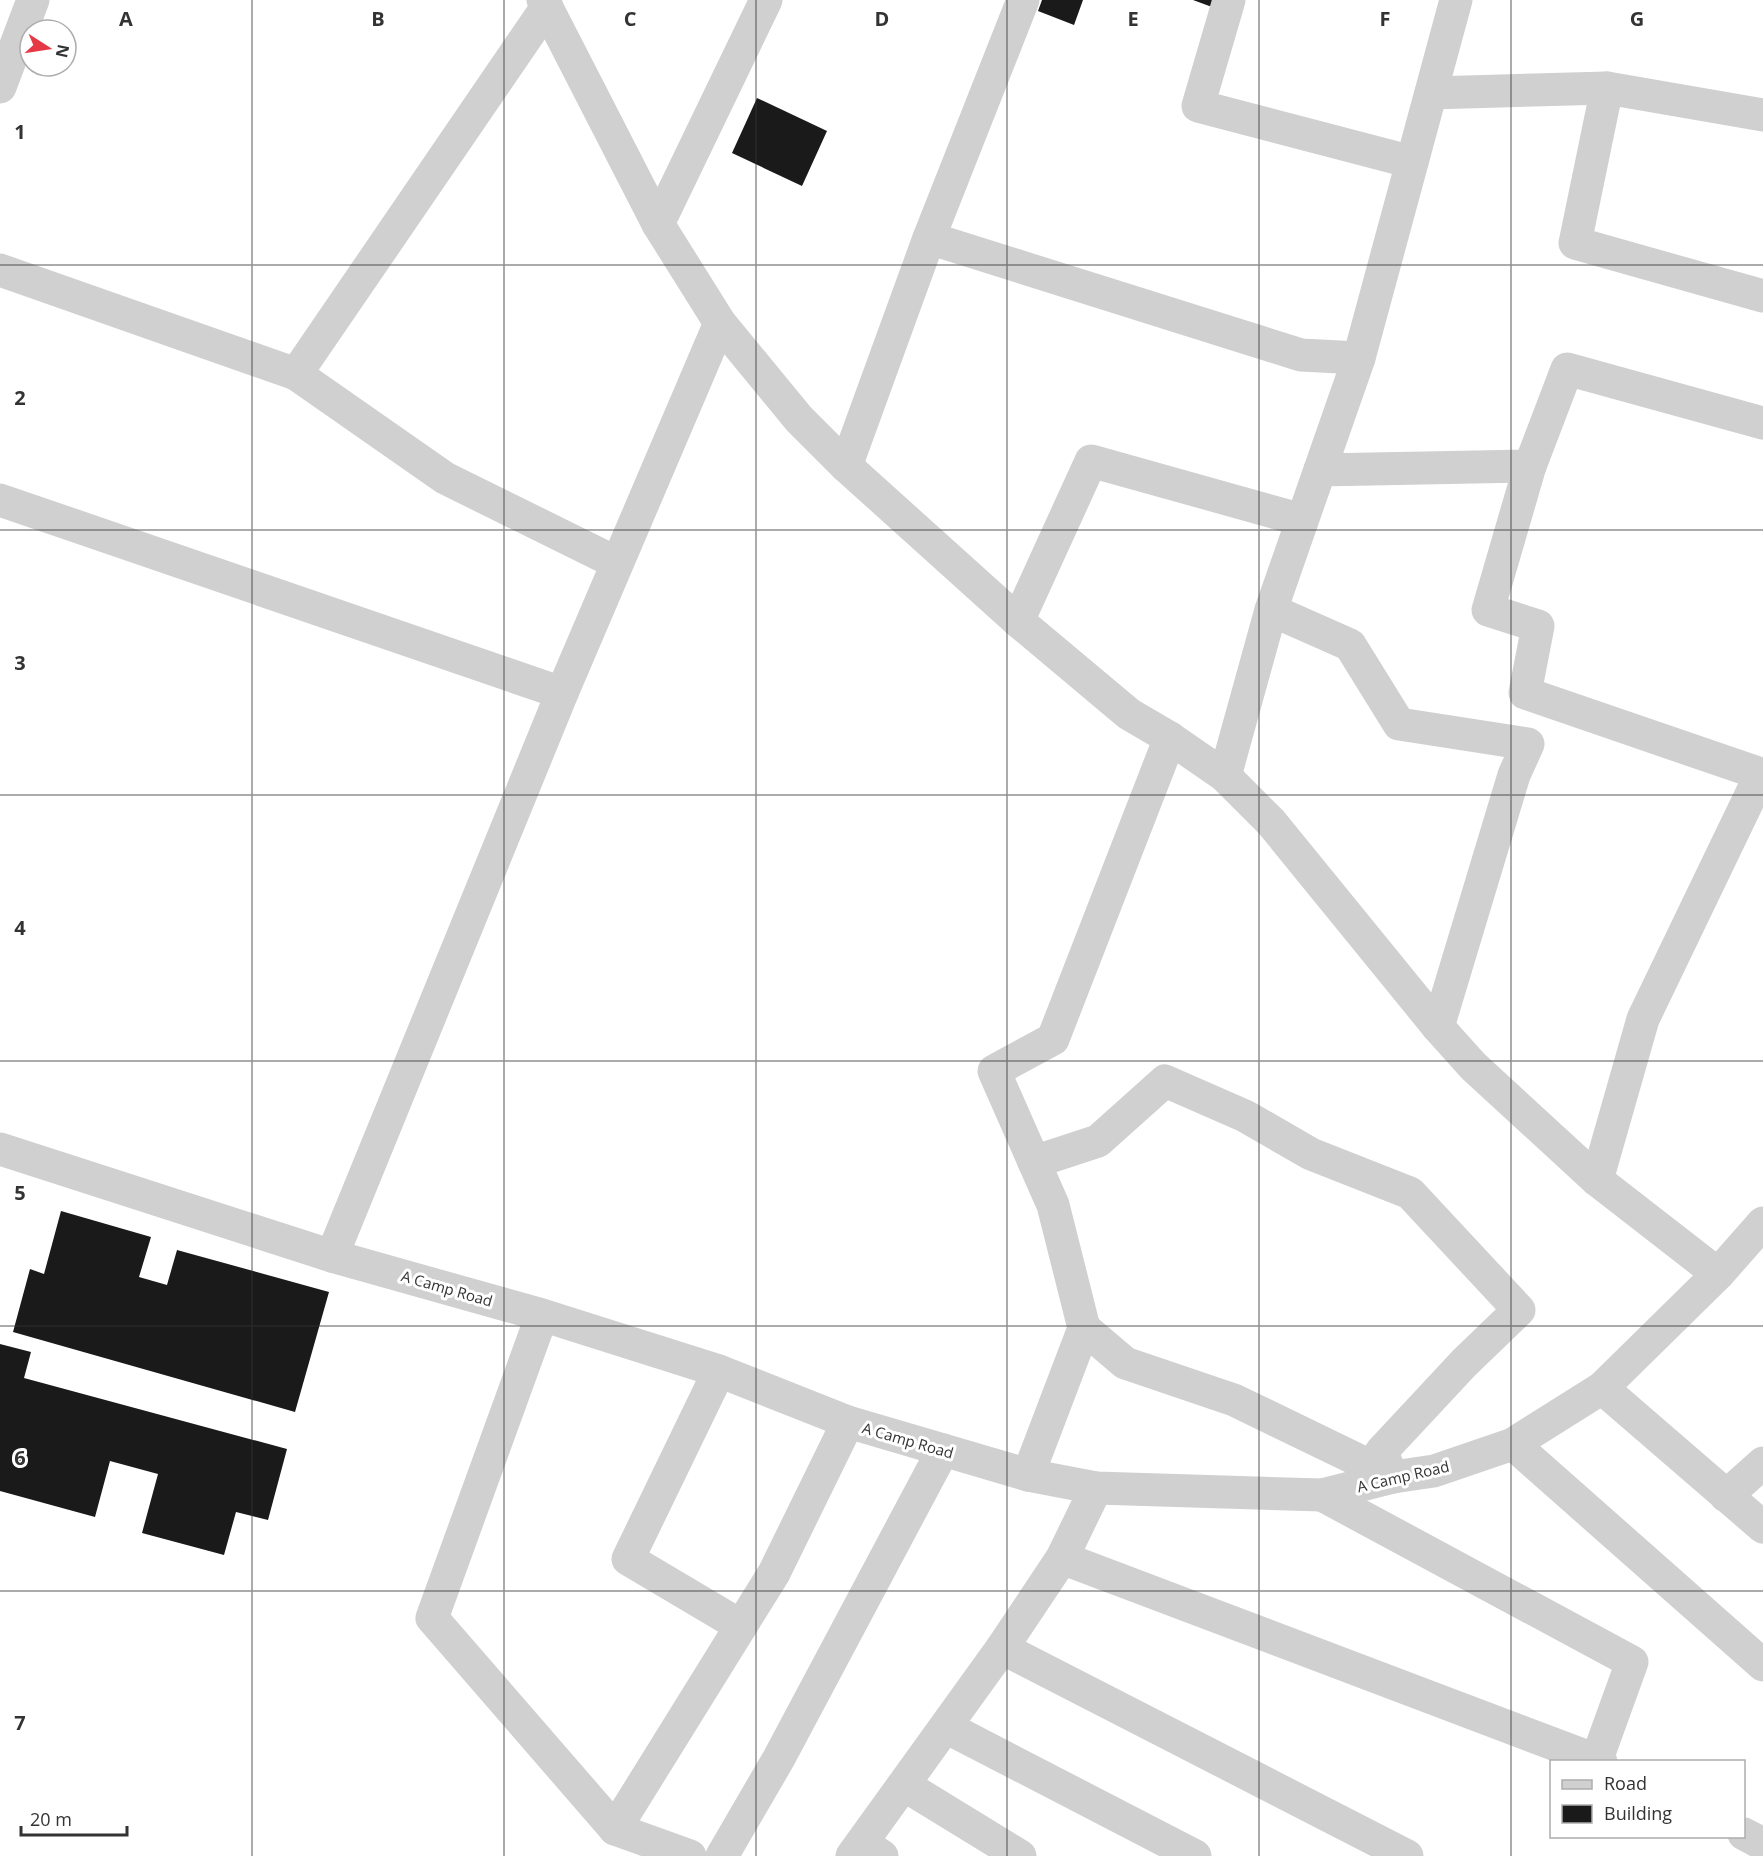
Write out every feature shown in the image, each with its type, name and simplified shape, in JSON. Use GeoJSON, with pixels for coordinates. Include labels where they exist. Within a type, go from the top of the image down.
{"type":"FeatureCollection","features":[{"type":"Feature","properties":{"kind":"street"},"geometry":{"type":"LineString","coordinates":[[0,87],[33,0]]}},
{"type":"Feature","properties":{"kind":"street"},"geometry":{"type":"LineString","coordinates":[[658,224],[766,0]]}},
{"type":"Feature","properties":{"kind":"street"},"geometry":{"type":"LineString","coordinates":[[846,466],[929,238],[1023,0]]}},
{"type":"Feature","properties":{"kind":"street"},"geometry":{"type":"LineString","coordinates":[[1229,0],[1198,106],[1412,162]]}},
{"type":"Feature","properties":{"kind":"street"},"geometry":{"type":"LineString","coordinates":[[1226,776],[1271,610],[1359,358],[1456,0]]}},
{"type":"Feature","properties":{"kind":"street"},"geometry":{"type":"LineString","coordinates":[[296,374],[545,4],[658,224],[720,323],[799,419],[846,466],[1018,621],[1129,714],[1170,738],[1226,776],[1271,822],[1438,1027],[1473,1066],[1597,1180],[1718,1274]]}},
{"type":"Feature","properties":{"kind":"street"},"geometry":{"type":"LineString","coordinates":[[1431,93],[1607,88],[1763,115]]}},
{"type":"Feature","properties":{"kind":"street"},"geometry":{"type":"LineString","coordinates":[[1607,88],[1575,243],[1763,296]]}},
{"type":"Feature","properties":{"kind":"street"},"geometry":{"type":"LineString","coordinates":[[929,238],[1300,355],[1359,358]]}},
{"type":"Feature","properties":{"kind":"street"},"geometry":{"type":"LineString","coordinates":[[0,270],[296,374],[445,478],[617,563]]}},
{"type":"Feature","properties":{"kind":"street"},"geometry":{"type":"LineString","coordinates":[[333,1256],[562,693],[720,323]]}},
{"type":"Feature","properties":{"kind":"street"},"geometry":{"type":"LineString","coordinates":[[1762,765],[1525,693],[1538,626],[1488,610],[1530,466],[1567,369],[1763,423]]}},
{"type":"Feature","properties":{"kind":"street"},"geometry":{"type":"LineString","coordinates":[[1018,621],[1091,461],[1302,520]]}},
{"type":"Feature","properties":{"kind":"street"},"geometry":{"type":"LineString","coordinates":[[1320,470],[1530,466]]}},
{"type":"Feature","properties":{"kind":"street"},"geometry":{"type":"LineString","coordinates":[[0,500],[562,693]]}},
{"type":"Feature","properties":{"kind":"street"},"geometry":{"type":"LineString","coordinates":[[1271,610],[1350,645],[1399,724],[1528,744],[1514,775],[1438,1027]]}},
{"type":"Feature","properties":{"kind":"street"},"geometry":{"type":"LineString","coordinates":[[1028,1474],[1083,1328],[1053,1205],[994,1071],[1053,1039],[1170,738]]}},
{"type":"Feature","properties":{"kind":"street"},"geometry":{"type":"LineString","coordinates":[[1762,765],[1763,810]]}},
{"type":"Feature","properties":{"kind":"street"},"geometry":{"type":"LineString","coordinates":[[1597,1180],[1643,1019],[1762,765]]}},
{"type":"Feature","properties":{"kind":"street"},"geometry":{"type":"LineString","coordinates":[[1034,1162],[1098,1141],[1165,1082],[1245,1116],[1311,1154],[1410,1193],[1519,1310],[1464,1363],[1381,1452],[1393,1477]]}},
{"type":"Feature","properties":{"kind":"street","name":"A Camp Road"},"geometry":{"type":"LineString","coordinates":[[0,1149],[333,1256],[542,1315],[719,1371],[848,1422],[1028,1474],[1096,1488],[1322,1495],[1393,1477],[1434,1471],[1513,1444],[1602,1388],[1718,1274],[1763,1223]]}},
{"type":"Feature","properties":{"kind":"street"},"geometry":{"type":"LineString","coordinates":[[542,1315],[432,1618],[615,1829],[690,1856]]}},
{"type":"Feature","properties":{"kind":"street"},"geometry":{"type":"LineString","coordinates":[[1083,1328],[1125,1362],[1234,1400],[1393,1477]]}},
{"type":"Feature","properties":{"kind":"street"},"geometry":{"type":"LineString","coordinates":[[719,1371],[628,1559],[741,1626]]}},
{"type":"Feature","properties":{"kind":"street"},"geometry":{"type":"LineString","coordinates":[[1602,1388],[1763,1527]]}},
{"type":"Feature","properties":{"kind":"street"},"geometry":{"type":"LineString","coordinates":[[615,1829],[774,1573],[848,1422]]}},
{"type":"Feature","properties":{"kind":"street"},"geometry":{"type":"LineString","coordinates":[[1513,1444],[1763,1665]]}},
{"type":"Feature","properties":{"kind":"street"},"geometry":{"type":"LineString","coordinates":[[722,1856],[779,1758],[943,1450]]}},
{"type":"Feature","properties":{"kind":"street"},"geometry":{"type":"LineString","coordinates":[[1726,1496],[1763,1463]]}},
{"type":"Feature","properties":{"kind":"street"},"geometry":{"type":"LineString","coordinates":[[865,1852],[904,1785],[1002,1648],[1062,1558],[1096,1488]]}},
{"type":"Feature","properties":{"kind":"street"},"geometry":{"type":"LineString","coordinates":[[1062,1558],[1599,1760],[1632,1662],[1322,1495]]}},
{"type":"Feature","properties":{"kind":"street"},"geometry":{"type":"LineString","coordinates":[[1002,1648],[1407,1856]]}},
{"type":"Feature","properties":{"kind":"street"},"geometry":{"type":"LineString","coordinates":[[945,1727],[1195,1856]]}},
{"type":"Feature","properties":{"kind":"street"},"geometry":{"type":"LineString","coordinates":[[904,1785],[1020,1856]]}},
{"type":"Feature","properties":{"kind":"street"},"geometry":{"type":"LineString","coordinates":[[1745,1835],[1763,1844]]}},
{"type":"Feature","properties":{"kind":"building"},"geometry":{"type":"Polygon","coordinates":[[[1042,0],[1083,0],[1074,25],[1038,11],[1042,0]]]}},
{"type":"Feature","properties":{"kind":"building"},"geometry":{"type":"Polygon","coordinates":[[[1193,0],[1214,0],[1212,7],[1193,0]]]}},
{"type":"Feature","properties":{"kind":"building"},"geometry":{"type":"Polygon","coordinates":[[[757,98],[827,131],[802,186],[732,153],[757,98]]]}},
{"type":"Feature","properties":{"kind":"building"},"geometry":{"type":"Polygon","coordinates":[[[61,1211],[151,1237],[139,1277],[167,1285],[177,1250],[329,1292],[295,1412],[13,1332],[30,1269],[44,1274],[61,1211]]]}},
{"type":"Feature","properties":{"kind":"building"},"geometry":{"type":"Polygon","coordinates":[[[0,1344],[31,1352],[24,1378],[287,1449],[268,1520],[236,1512],[224,1555],[142,1533],[158,1474],[110,1461],[95,1517],[0,1491],[0,1344]]]}}]}
